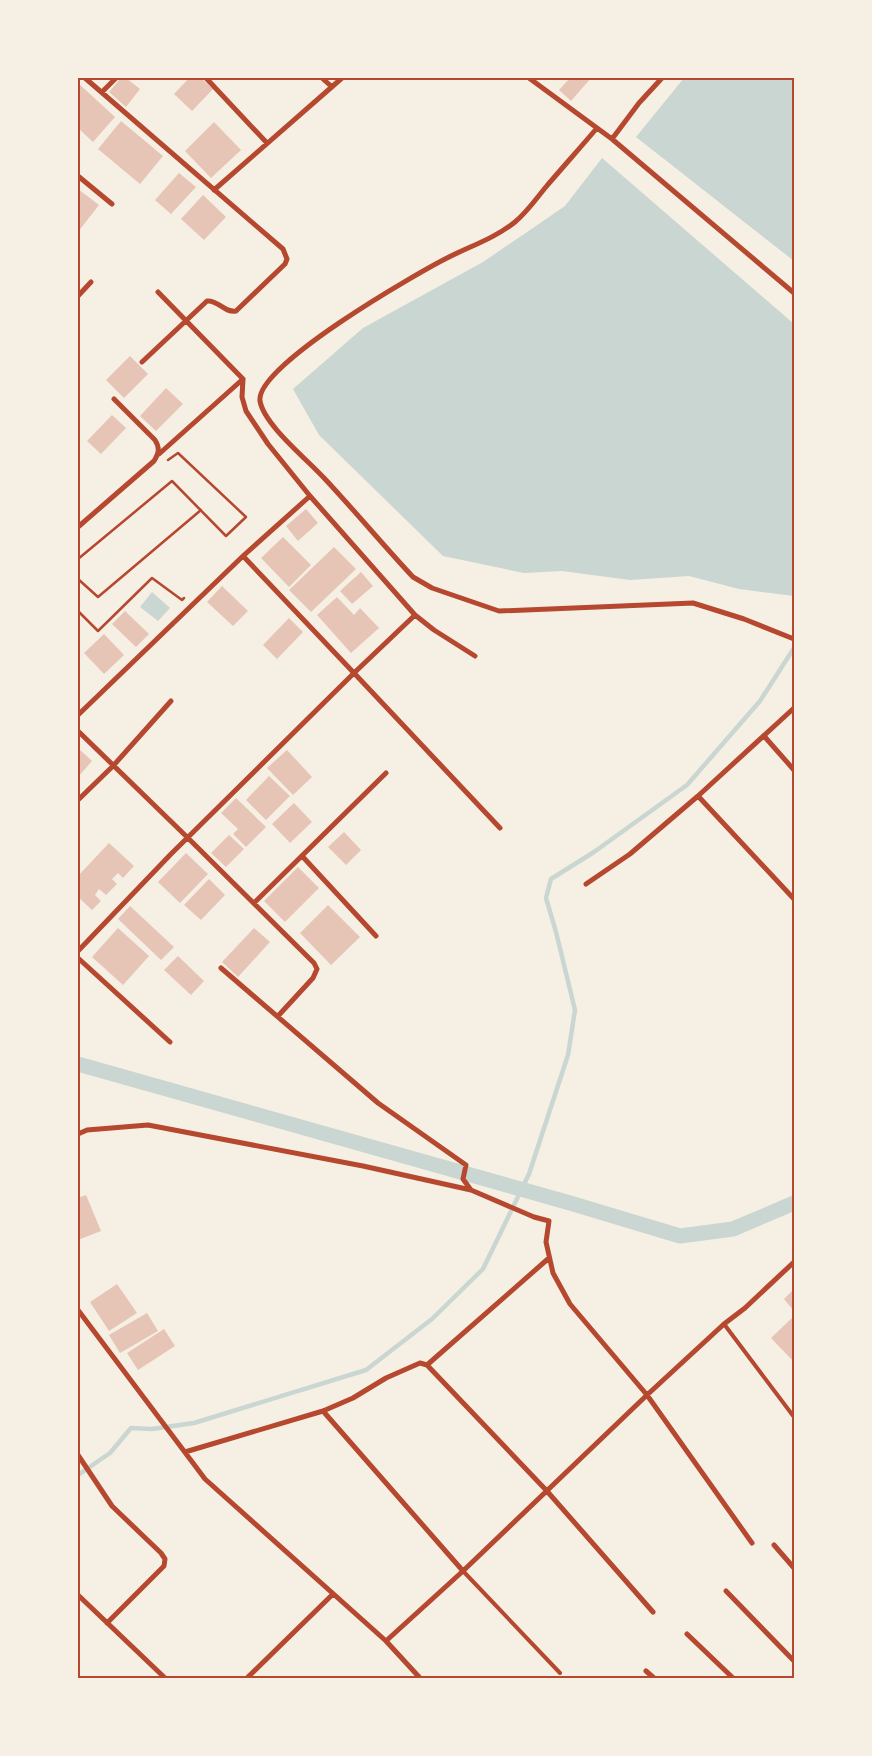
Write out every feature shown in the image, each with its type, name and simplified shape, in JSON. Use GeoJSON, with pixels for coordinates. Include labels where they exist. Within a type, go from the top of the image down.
{"type":"FeatureCollection","features":[{"type":"Feature","properties":{"kind":"street"},"geometry":{"type":"LineString","coordinates":[[84,78],[283,249],[287,259],[285,264],[236,311],[228,312],[215,302],[207,301],[142,362]]}},
{"type":"Feature","properties":{"kind":"street"},"geometry":{"type":"LineString","coordinates":[[102,92],[116,78]]}},
{"type":"Feature","properties":{"kind":"street"},"geometry":{"type":"LineString","coordinates":[[206,78],[267,143]]}},
{"type":"Feature","properties":{"kind":"street"},"geometry":{"type":"LineString","coordinates":[[322,78],[332,87]]}},
{"type":"Feature","properties":{"kind":"street"},"geometry":{"type":"LineString","coordinates":[[214,190],[342,78]]}},
{"type":"Feature","properties":{"kind":"street"},"geometry":{"type":"LineString","coordinates":[[529,78],[612,139],[794,293]]}},
{"type":"Feature","properties":{"kind":"street"},"geometry":{"type":"LineString","coordinates":[[612,139],[639,103],[662,78]]}},
{"type":"Feature","properties":{"kind":"street"},"geometry":{"type":"LineString","coordinates":[[597,128],[515,222],[488,239],[449,257],[392,289],[312,342],[283,365],[262,389],[260,399],[263,411],[278,431],[325,478],[413,577],[432,588],[499,611],[693,603],[744,619],[794,639]]}},
{"type":"Feature","properties":{"kind":"street"},"geometry":{"type":"LineString","coordinates":[[78,176],[112,204]]}},
{"type":"Feature","properties":{"kind":"street"},"geometry":{"type":"LineString","coordinates":[[78,296],[91,282]]}},
{"type":"Feature","properties":{"kind":"street"},"geometry":{"type":"LineString","coordinates":[[158,292],[243,379],[242,397],[246,411],[268,444],[310,496],[416,615],[434,630],[475,656]]}},
{"type":"Feature","properties":{"kind":"street"},"geometry":{"type":"LineString","coordinates":[[78,527],[154,461],[159,454],[243,379]]}},
{"type":"Feature","properties":{"kind":"street"},"geometry":{"type":"LineString","coordinates":[[114,399],[155,440],[159,446],[159,454]]}},
{"type":"Feature","properties":{"kind":"street"},"geometry":{"type":"LineString","coordinates":[[78,715],[243,556],[310,496]]}},
{"type":"Feature","properties":{"kind":"street"},"geometry":{"type":"LineString","coordinates":[[78,519],[82,523]]}},
{"type":"Feature","properties":{"kind":"street"},"geometry":{"type":"LineString","coordinates":[[243,556],[500,828]]}},
{"type":"Feature","properties":{"kind":"street"},"geometry":{"type":"LineString","coordinates":[[78,951],[188,838],[354,673],[416,615]]}},
{"type":"Feature","properties":{"kind":"street"},"geometry":{"type":"LineString","coordinates":[[78,800],[113,766],[171,701]]}},
{"type":"Feature","properties":{"kind":"street"},"geometry":{"type":"LineString","coordinates":[[586,884],[630,854],[698,796],[794,708]]}},
{"type":"Feature","properties":{"kind":"street"},"geometry":{"type":"LineString","coordinates":[[78,731],[314,963],[317,969],[313,978],[278,1016]]}},
{"type":"Feature","properties":{"kind":"street"},"geometry":{"type":"LineString","coordinates":[[764,736],[794,770]]}},
{"type":"Feature","properties":{"kind":"street"},"geometry":{"type":"LineString","coordinates":[[254,903],[386,773]]}},
{"type":"Feature","properties":{"kind":"street"},"geometry":{"type":"LineString","coordinates":[[698,796],[794,899]]}},
{"type":"Feature","properties":{"kind":"street"},"geometry":{"type":"LineString","coordinates":[[302,856],[376,936]]}},
{"type":"Feature","properties":{"kind":"street"},"geometry":{"type":"LineString","coordinates":[[78,958],[170,1042]]}},
{"type":"Feature","properties":{"kind":"street"},"geometry":{"type":"LineString","coordinates":[[221,968],[378,1103],[466,1166],[463,1179],[471,1190]]}},
{"type":"Feature","properties":{"kind":"street"},"geometry":{"type":"LineString","coordinates":[[78,1134],[86,1130],[148,1125],[363,1166],[471,1190],[534,1217],[549,1221],[546,1242],[549,1258],[553,1273],[570,1304],[647,1395],[752,1543]]}},
{"type":"Feature","properties":{"kind":"street"},"geometry":{"type":"LineString","coordinates":[[428,1365],[549,1258]]}},
{"type":"Feature","properties":{"kind":"street"},"geometry":{"type":"LineString","coordinates":[[386,1641],[463,1571],[647,1395],[794,1262]]}},
{"type":"Feature","properties":{"kind":"street"},"geometry":{"type":"LineString","coordinates":[[78,1310],[205,1479],[386,1641],[420,1678]]}},
{"type":"Feature","properties":{"kind":"street"},"geometry":{"type":"LineString","coordinates":[[185,1452],[323,1412],[353,1398],[394,1374],[420,1364],[428,1365],[546,1490],[653,1612]]}},
{"type":"Feature","properties":{"kind":"street"},"geometry":{"type":"LineString","coordinates":[[323,1412],[463,1571]]}},
{"type":"Feature","properties":{"kind":"street"},"geometry":{"type":"LineString","coordinates":[[78,1456],[112,1506],[165,1559],[164,1566],[107,1623]]}},
{"type":"Feature","properties":{"kind":"street"},"geometry":{"type":"LineString","coordinates":[[774,1546],[794,1568]]}},
{"type":"Feature","properties":{"kind":"street"},"geometry":{"type":"LineString","coordinates":[[726,1591],[794,1661]]}},
{"type":"Feature","properties":{"kind":"street"},"geometry":{"type":"LineString","coordinates":[[247,1678],[333,1594]]}},
{"type":"Feature","properties":{"kind":"street"},"geometry":{"type":"LineString","coordinates":[[78,1595],[165,1678]]}},
{"type":"Feature","properties":{"kind":"street"},"geometry":{"type":"LineString","coordinates":[[687,1634],[733,1678]]}},
{"type":"Feature","properties":{"kind":"street"},"geometry":{"type":"LineString","coordinates":[[646,1671],[654,1678]]}},
{"type":"Feature","properties":{"kind":"lane"},"geometry":{"type":"LineString","coordinates":[[724,1324],[794,1417]]}},
{"type":"Feature","properties":{"kind":"lane"},"geometry":{"type":"LineString","coordinates":[[463,1571],[560,1673]]}},
{"type":"Feature","properties":{"kind":"path"},"geometry":{"type":"LineString","coordinates":[[78,559],[172,481],[226,536],[246,517],[178,453],[167,461]]}},
{"type":"Feature","properties":{"kind":"path"},"geometry":{"type":"LineString","coordinates":[[78,579],[98,597],[201,510]]}},
{"type":"Feature","properties":{"kind":"path"},"geometry":{"type":"LineString","coordinates":[[78,611],[98,631],[152,578],[182,600],[189,593]]}},
{"type":"Feature","properties":{"kind":"shaded area"},"geometry":{"type":"Polygon","coordinates":[[[684,78],[794,78],[794,261],[636,137],[684,78]]]}},
{"type":"Feature","properties":{"kind":"shaded area"},"geometry":{"type":"Polygon","coordinates":[[[602,158],[794,324],[794,596],[739,589],[689,576],[630,580],[562,571],[524,573],[443,556],[319,435],[293,389],[363,328],[483,262],[565,206],[602,158]]]}},
{"type":"Feature","properties":{"kind":"shaded area"},"geometry":{"type":"Polygon","coordinates":[[[152,592],[170,608],[158,621],[140,607],[152,592]]]}},
{"type":"Feature","properties":{"kind":"building"},"geometry":{"type":"Polygon","coordinates":[[[121,78],[126,78],[140,89],[126,107],[109,92],[121,78]]]}},
{"type":"Feature","properties":{"kind":"building"},"geometry":{"type":"Polygon","coordinates":[[[189,78],[201,78],[213,89],[192,111],[174,94],[189,78]]]}},
{"type":"Feature","properties":{"kind":"building"},"geometry":{"type":"Polygon","coordinates":[[[570,78],[591,78],[571,101],[559,90],[570,78]]]}},
{"type":"Feature","properties":{"kind":"building"},"geometry":{"type":"Polygon","coordinates":[[[78,83],[115,117],[93,142],[78,128],[78,83]]]}},
{"type":"Feature","properties":{"kind":"building"},"geometry":{"type":"Polygon","coordinates":[[[121,121],[163,156],[140,184],[98,149],[121,121]]]}},
{"type":"Feature","properties":{"kind":"building"},"geometry":{"type":"Polygon","coordinates":[[[214,122],[241,150],[211,178],[185,151],[214,122]]]}},
{"type":"Feature","properties":{"kind":"building"},"geometry":{"type":"Polygon","coordinates":[[[179,173],[196,187],[171,214],[155,200],[179,173]]]}},
{"type":"Feature","properties":{"kind":"building"},"geometry":{"type":"Polygon","coordinates":[[[78,189],[99,205],[78,232],[78,189]]]}},
{"type":"Feature","properties":{"kind":"building"},"geometry":{"type":"Polygon","coordinates":[[[203,195],[226,217],[204,240],[181,219],[203,195]]]}},
{"type":"Feature","properties":{"kind":"building"},"geometry":{"type":"Polygon","coordinates":[[[130,356],[148,374],[124,398],[106,380],[130,356]]]}},
{"type":"Feature","properties":{"kind":"building"},"geometry":{"type":"Polygon","coordinates":[[[166,388],[183,404],[156,431],[140,416],[166,388]]]}},
{"type":"Feature","properties":{"kind":"building"},"geometry":{"type":"Polygon","coordinates":[[[112,415],[126,428],[101,454],[87,441],[112,415]]]}},
{"type":"Feature","properties":{"kind":"building"},"geometry":{"type":"Polygon","coordinates":[[[306,509],[318,523],[298,541],[286,526],[306,509]]]}},
{"type":"Feature","properties":{"kind":"building"},"geometry":{"type":"Polygon","coordinates":[[[283,537],[311,565],[289,587],[261,558],[283,537]]]}},
{"type":"Feature","properties":{"kind":"building"},"geometry":{"type":"Polygon","coordinates":[[[334,547],[356,569],[311,612],[289,590],[334,547]]]}},
{"type":"Feature","properties":{"kind":"building"},"geometry":{"type":"Polygon","coordinates":[[[361,572],[373,586],[352,604],[340,591],[361,572]]]}},
{"type":"Feature","properties":{"kind":"building"},"geometry":{"type":"Polygon","coordinates":[[[222,586],[248,611],[233,626],[207,602],[222,586]]]}},
{"type":"Feature","properties":{"kind":"building"},"geometry":{"type":"Polygon","coordinates":[[[337,597],[354,615],[360,608],[379,628],[351,653],[317,615],[337,597]]]}},
{"type":"Feature","properties":{"kind":"building"},"geometry":{"type":"Polygon","coordinates":[[[125,611],[149,634],[136,647],[112,624],[125,611]]]}},
{"type":"Feature","properties":{"kind":"building"},"geometry":{"type":"Polygon","coordinates":[[[289,618],[303,632],[277,659],[263,645],[289,618]]]}},
{"type":"Feature","properties":{"kind":"building"},"geometry":{"type":"Polygon","coordinates":[[[104,634],[124,655],[104,674],[84,653],[104,634]]]}},
{"type":"Feature","properties":{"kind":"building"},"geometry":{"type":"Polygon","coordinates":[[[78,748],[92,761],[78,777],[78,748]]]}},
{"type":"Feature","properties":{"kind":"building"},"geometry":{"type":"Polygon","coordinates":[[[287,750],[312,777],[293,795],[267,768],[287,750]]]}},
{"type":"Feature","properties":{"kind":"building"},"geometry":{"type":"Polygon","coordinates":[[[269,776],[290,796],[266,820],[246,800],[269,776]]]}},
{"type":"Feature","properties":{"kind":"building"},"geometry":{"type":"Polygon","coordinates":[[[236,798],[266,827],[246,847],[233,834],[238,829],[221,813],[236,798]]]}},
{"type":"Feature","properties":{"kind":"building"},"geometry":{"type":"Polygon","coordinates":[[[294,803],[312,822],[290,843],[272,824],[294,803]]]}},
{"type":"Feature","properties":{"kind":"building"},"geometry":{"type":"Polygon","coordinates":[[[344,832],[361,850],[346,865],[328,847],[344,832]]]}},
{"type":"Feature","properties":{"kind":"building"},"geometry":{"type":"Polygon","coordinates":[[[229,835],[244,849],[226,867],[211,853],[229,835]]]}},
{"type":"Feature","properties":{"kind":"building"},"geometry":{"type":"Polygon","coordinates":[[[109,843],[134,866],[123,878],[118,873],[112,879],[117,884],[106,895],[99,889],[95,895],[101,901],[92,910],[78,897],[78,876],[109,843]]]}},
{"type":"Feature","properties":{"kind":"building"},"geometry":{"type":"Polygon","coordinates":[[[186,853],[208,874],[180,903],[158,882],[186,853]]]}},
{"type":"Feature","properties":{"kind":"building"},"geometry":{"type":"Polygon","coordinates":[[[298,867],[319,888],[285,922],[264,901],[298,867]]]}},
{"type":"Feature","properties":{"kind":"building"},"geometry":{"type":"Polygon","coordinates":[[[209,879],[225,895],[201,920],[184,905],[209,879]]]}},
{"type":"Feature","properties":{"kind":"building"},"geometry":{"type":"Polygon","coordinates":[[[328,905],[360,937],[331,965],[300,933],[328,905]]]}},
{"type":"Feature","properties":{"kind":"building"},"geometry":{"type":"Polygon","coordinates":[[[130,906],[174,947],[161,960],[118,919],[130,906]]]}},
{"type":"Feature","properties":{"kind":"building"},"geometry":{"type":"Polygon","coordinates":[[[118,928],[149,956],[123,985],[92,957],[118,928]]]}},
{"type":"Feature","properties":{"kind":"building"},"geometry":{"type":"Polygon","coordinates":[[[254,928],[270,942],[238,977],[222,962],[254,928]]]}},
{"type":"Feature","properties":{"kind":"building"},"geometry":{"type":"Polygon","coordinates":[[[178,956],[204,981],[191,995],[164,970],[178,956]]]}},
{"type":"Feature","properties":{"kind":"building"},"geometry":{"type":"Polygon","coordinates":[[[86,1195],[101,1231],[78,1240],[78,1198],[86,1195]]]}},
{"type":"Feature","properties":{"kind":"building"},"geometry":{"type":"Polygon","coordinates":[[[117,1284],[137,1313],[109,1331],[90,1302],[117,1284]]]}},
{"type":"Feature","properties":{"kind":"building"},"geometry":{"type":"Polygon","coordinates":[[[794,1289],[794,1311],[784,1299],[794,1289]]]}},
{"type":"Feature","properties":{"kind":"building"},"geometry":{"type":"Polygon","coordinates":[[[147,1313],[158,1331],[120,1353],[109,1335],[147,1313]]]}},
{"type":"Feature","properties":{"kind":"building"},"geometry":{"type":"Polygon","coordinates":[[[794,1316],[794,1362],[771,1338],[794,1316]]]}},
{"type":"Feature","properties":{"kind":"building"},"geometry":{"type":"Polygon","coordinates":[[[164,1329],[175,1346],[138,1370],[127,1353],[164,1329]]]}},
{"type":"Feature","properties":{"kind":"waterway"},"geometry":{"type":"LineString","coordinates":[[78,1475],[110,1453],[131,1428],[152,1429],[194,1423],[366,1370],[432,1319],[483,1269],[529,1174],[568,1055],[575,1010],[546,898],[551,879],[594,852],[687,785],[760,701],[794,648]]}},
{"type":"Feature","properties":{"kind":"waterway"},"geometry":{"type":"LineString","coordinates":[[78,1064],[570,1203],[680,1236],[733,1229],[794,1203]]}}]}
